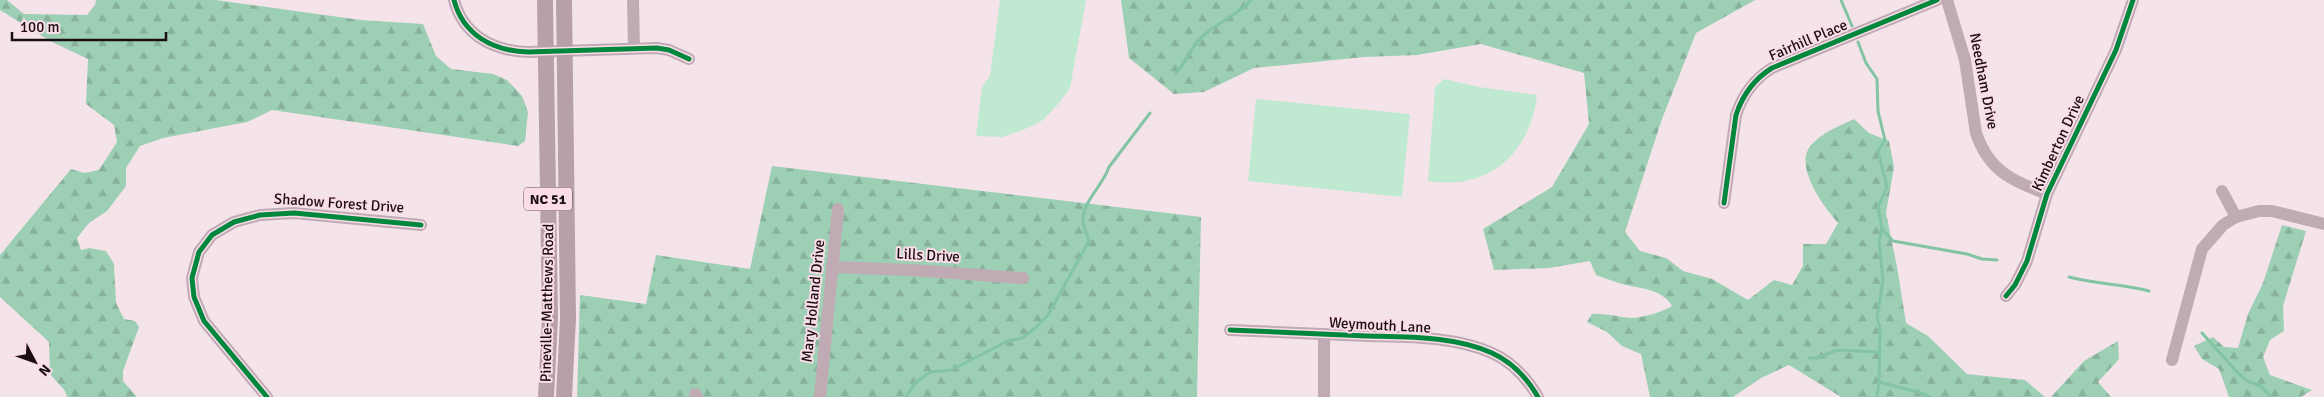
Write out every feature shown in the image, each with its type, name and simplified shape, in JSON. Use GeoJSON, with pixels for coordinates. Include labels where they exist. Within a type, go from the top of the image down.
{"type":"FeatureCollection","features":[{"type":"Feature","properties":{"kind":"main road","name":"Pineville-Matthews Road"},"geometry":{"type":"LineString","coordinates":[[545,0],[555,51],[568,318],[564,397]]}},
{"type":"Feature","properties":{"kind":"main road","name":"Pineville-Matthews Road"},"geometry":{"type":"LineString","coordinates":[[546,397],[550,318],[555,51],[564,0]]}},
{"type":"Feature","properties":{"kind":"street"},"geometry":{"type":"LineString","coordinates":[[454,0],[465,24],[475,35],[492,46],[516,52],[634,48],[669,50],[689,59]]}},
{"type":"Feature","properties":{"kind":"street"},"geometry":{"type":"LineString","coordinates":[[633,0],[634,48]]}},
{"type":"Feature","properties":{"kind":"street","name":"Fairhill Place"},"geometry":{"type":"LineString","coordinates":[[1724,203],[1736,115],[1740,102],[1754,82],[1772,68],[1937,0]]}},
{"type":"Feature","properties":{"kind":"street","name":"Needham Drive"},"geometry":{"type":"LineString","coordinates":[[1947,0],[1960,37],[1976,133],[1981,147],[1990,161],[2001,172],[2014,180],[2047,194]]}},
{"type":"Feature","properties":{"kind":"street","name":"Kimberton Drive"},"geometry":{"type":"LineString","coordinates":[[2006,296],[2014,286],[2027,261],[2047,194],[2112,59],[2133,0]]}},
{"type":"Feature","properties":{"kind":"street"},"geometry":{"type":"LineString","coordinates":[[2222,191],[2236,217]]}},
{"type":"Feature","properties":{"kind":"street","name":"Mary Holland Drive"},"geometry":{"type":"LineString","coordinates":[[820,397],[838,209]]}},
{"type":"Feature","properties":{"kind":"street"},"geometry":{"type":"LineString","coordinates":[[2172,360],[2202,250],[2217,231],[2236,217],[2259,210],[2272,211],[2324,224]]}},
{"type":"Feature","properties":{"kind":"street","name":"Shadow Forest Drive"},"geometry":{"type":"LineString","coordinates":[[267,397],[204,321],[194,297],[192,278],[199,252],[212,235],[234,222],[260,215],[294,214],[421,225]]}},
{"type":"Feature","properties":{"kind":"street","name":"Lills Drive"},"geometry":{"type":"LineString","coordinates":[[832,267],[1023,278]]}},
{"type":"Feature","properties":{"kind":"street","name":"Weymouth Lane"},"geometry":{"type":"LineString","coordinates":[[1230,330],[1416,338],[1478,347],[1511,364],[1523,376],[1538,397]]}},
{"type":"Feature","properties":{"kind":"street"},"geometry":{"type":"LineString","coordinates":[[1324,334],[1324,397]]}},
{"type":"Feature","properties":{"kind":"green space"},"geometry":{"type":"Polygon","coordinates":[[[0,0],[7,0],[24,14],[87,15],[95,5],[96,0],[215,0],[361,20],[423,24],[436,56],[451,69],[493,74],[507,80],[522,96],[528,112],[525,141],[518,146],[272,110],[247,122],[163,138],[140,146],[126,168],[126,186],[107,211],[89,223],[77,238],[81,250],[89,248],[106,251],[114,264],[116,303],[124,319],[135,321],[139,327],[123,371],[123,381],[137,397],[67,397],[65,391],[50,374],[49,342],[0,297],[0,255],[71,169],[84,173],[99,170],[117,142],[114,125],[86,104],[88,59],[50,41],[0,10],[0,0]]]}},
{"type":"Feature","properties":{"kind":"green space"},"geometry":{"type":"Polygon","coordinates":[[[1000,0],[1086,0],[1070,88],[1060,102],[1043,120],[1025,129],[1002,137],[976,136],[982,87],[990,76],[1000,0]]]}},
{"type":"Feature","properties":{"kind":"green space"},"geometry":{"type":"Polygon","coordinates":[[[1121,0],[1755,0],[1696,33],[1662,119],[1625,232],[1640,251],[1666,258],[1683,271],[1712,279],[1748,300],[1774,280],[1792,285],[1803,266],[1803,244],[1826,244],[1838,223],[1812,186],[1808,175],[1806,154],[1811,145],[1821,136],[1854,119],[1869,133],[1889,141],[1894,167],[1886,213],[1906,323],[1928,336],[1967,374],[2025,380],[2045,397],[1841,397],[1789,365],[1761,378],[1733,397],[1650,397],[1641,354],[1622,346],[1607,332],[1587,322],[1592,314],[1633,318],[1648,315],[1672,306],[1667,300],[1656,292],[1622,284],[1596,275],[1590,261],[1549,268],[1494,270],[1483,229],[1552,187],[1589,124],[1584,73],[1481,44],[1417,55],[1364,57],[1254,68],[1204,92],[1174,94],[1129,58],[1121,0]]]}},
{"type":"Feature","properties":{"kind":"green space"},"geometry":{"type":"Polygon","coordinates":[[[1444,79],[1479,87],[1537,95],[1533,116],[1525,135],[1515,151],[1502,164],[1487,174],[1469,180],[1450,183],[1428,181],[1435,87],[1444,79]]]}},
{"type":"Feature","properties":{"kind":"green space"},"geometry":{"type":"Polygon","coordinates":[[[1256,99],[1410,114],[1402,197],[1248,181],[1256,99]]]}},
{"type":"Feature","properties":{"kind":"green space"},"geometry":{"type":"Polygon","coordinates":[[[772,166],[1201,217],[1197,397],[577,397],[580,295],[646,304],[656,255],[750,269],[772,166]]]}},
{"type":"Feature","properties":{"kind":"green space"},"geometry":{"type":"Polygon","coordinates":[[[2282,225],[2306,231],[2283,306],[2284,331],[2270,340],[2263,357],[2270,375],[2312,390],[2301,397],[2229,397],[2219,369],[2202,359],[2194,346],[2213,337],[2224,347],[2238,348],[2248,314],[2263,283],[2282,225]]]}},
{"type":"Feature","properties":{"kind":"green space"},"geometry":{"type":"Polygon","coordinates":[[[2118,341],[2119,359],[2098,382],[2111,397],[2051,397],[2084,361],[2118,341]]]}},
{"type":"Feature","properties":{"kind":"waterway"},"geometry":{"type":"LineString","coordinates":[[1176,73],[1204,35],[1239,11],[1251,0]]}},
{"type":"Feature","properties":{"kind":"waterway"},"geometry":{"type":"LineString","coordinates":[[1841,0],[1852,26]]}},
{"type":"Feature","properties":{"kind":"waterway"},"geometry":{"type":"LineString","coordinates":[[1858,42],[1866,63],[1877,79],[1878,111],[1885,140],[1878,151],[1887,187],[1878,207],[1882,229],[1879,242],[1883,280],[1877,318],[1880,327],[1877,397]]}},
{"type":"Feature","properties":{"kind":"waterway"},"geometry":{"type":"LineString","coordinates":[[906,397],[915,383],[930,372],[951,370],[1008,341],[1022,338],[1048,315],[1089,241],[1083,221],[1087,205],[1109,167],[1150,113]]}},
{"type":"Feature","properties":{"kind":"waterway"},"geometry":{"type":"LineString","coordinates":[[1882,229],[1893,241],[1967,254],[1982,259],[1997,260]]}},
{"type":"Feature","properties":{"kind":"waterway"},"geometry":{"type":"LineString","coordinates":[[2069,277],[2149,291]]}},
{"type":"Feature","properties":{"kind":"waterway"},"geometry":{"type":"LineString","coordinates":[[2202,333],[2238,373],[2247,381],[2261,386],[2271,397]]}},
{"type":"Feature","properties":{"kind":"waterway"},"geometry":{"type":"LineString","coordinates":[[1809,358],[1817,358],[1837,350],[1878,352]]}},
{"type":"Feature","properties":{"kind":"waterway"},"geometry":{"type":"LineString","coordinates":[[1879,382],[1930,397]]}},
{"type":"Feature","properties":{"kind":"cycle path"},"geometry":{"type":"LineString","coordinates":[[454,0],[464,23],[472,32],[481,39],[503,48],[528,52],[657,48],[669,50],[689,59]]}},
{"type":"Feature","properties":{"kind":"cycle path"},"geometry":{"type":"LineString","coordinates":[[1724,203],[1736,115],[1742,100],[1760,77],[1772,68],[1937,0]]}},
{"type":"Feature","properties":{"kind":"cycle path"},"geometry":{"type":"LineString","coordinates":[[2006,296],[2015,285],[2027,261],[2047,194],[2116,50],[2133,0]]}},
{"type":"Feature","properties":{"kind":"cycle path"},"geometry":{"type":"LineString","coordinates":[[267,397],[204,321],[194,297],[192,278],[199,252],[212,235],[234,222],[260,215],[294,213],[421,225]]}},
{"type":"Feature","properties":{"kind":"cycle path"},"geometry":{"type":"LineString","coordinates":[[1230,330],[1414,337],[1462,343],[1478,347],[1506,361],[1524,377],[1538,397]]}}]}
